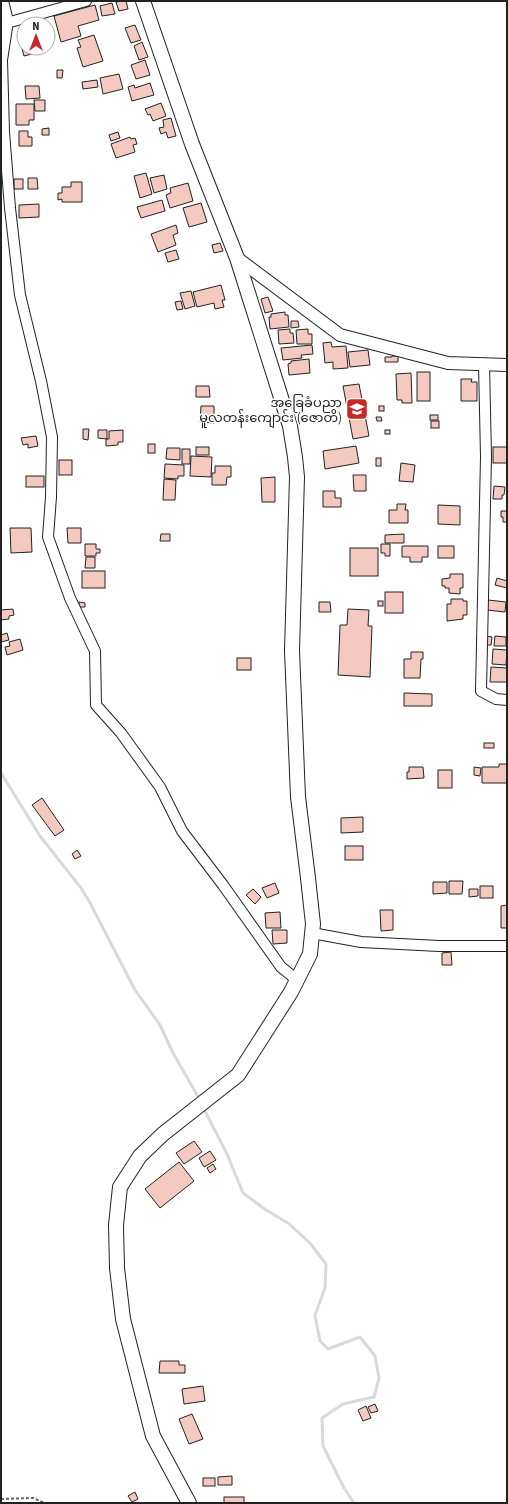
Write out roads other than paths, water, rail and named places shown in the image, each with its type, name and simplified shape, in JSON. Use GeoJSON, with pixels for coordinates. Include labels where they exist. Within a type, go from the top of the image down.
{"type":"FeatureCollection","features":[{"type":"Feature","properties":{"kind":"main road"},"geometry":{"type":"LineString","coordinates":[[143,1],[192,144],[237,258],[290,426],[295,457],[297,502],[292,651],[298,797],[313,924],[310,954],[291,992],[238,1075],[163,1134],[140,1156],[120,1187],[116,1225],[117,1268],[123,1319],[153,1436],[189,1503]]}},
{"type":"Feature","properties":{"kind":"street"},"geometry":{"type":"LineString","coordinates":[[3,1],[5,23],[2,60],[4,132],[10,208],[20,295],[41,381],[52,437],[48,537],[70,598],[95,651],[96,704],[120,733],[160,787],[182,831],[223,885],[281,967],[297,980]]}},
{"type":"Feature","properties":{"kind":"street"},"geometry":{"type":"LineString","coordinates":[[5,23],[86,1]]}},
{"type":"Feature","properties":{"kind":"street"},"geometry":{"type":"LineString","coordinates":[[237,258],[340,335],[448,363],[507,365]]}},
{"type":"Feature","properties":{"kind":"street"},"geometry":{"type":"LineString","coordinates":[[484,364],[486,457],[481,691],[496,699],[507,700]]}},
{"type":"Feature","properties":{"kind":"street"},"geometry":{"type":"LineString","coordinates":[[312,933],[361,942],[439,946],[507,946]]}},
{"type":"Feature","properties":{"kind":"waterway"},"geometry":{"type":"LineString","coordinates":[[1,773],[40,836],[81,888],[89,901],[135,990],[160,1025],[173,1053],[200,1100]]}},
{"type":"Feature","properties":{"kind":"waterway"},"geometry":{"type":"LineString","coordinates":[[203,1107],[227,1154],[243,1193],[266,1210],[288,1223],[310,1243],[326,1264],[325,1288],[315,1315],[320,1341],[328,1349],[360,1337],[375,1356],[379,1378],[374,1397],[343,1404],[322,1418],[323,1446],[344,1488],[354,1503]]}},
{"type":"Feature","properties":{"kind":"place","name":"အခြေခံပညာ မူလတန်းကျောင်း (ဇောတိ)"},"geometry":{"type":"Point","coordinates":[357,409]}}]}
